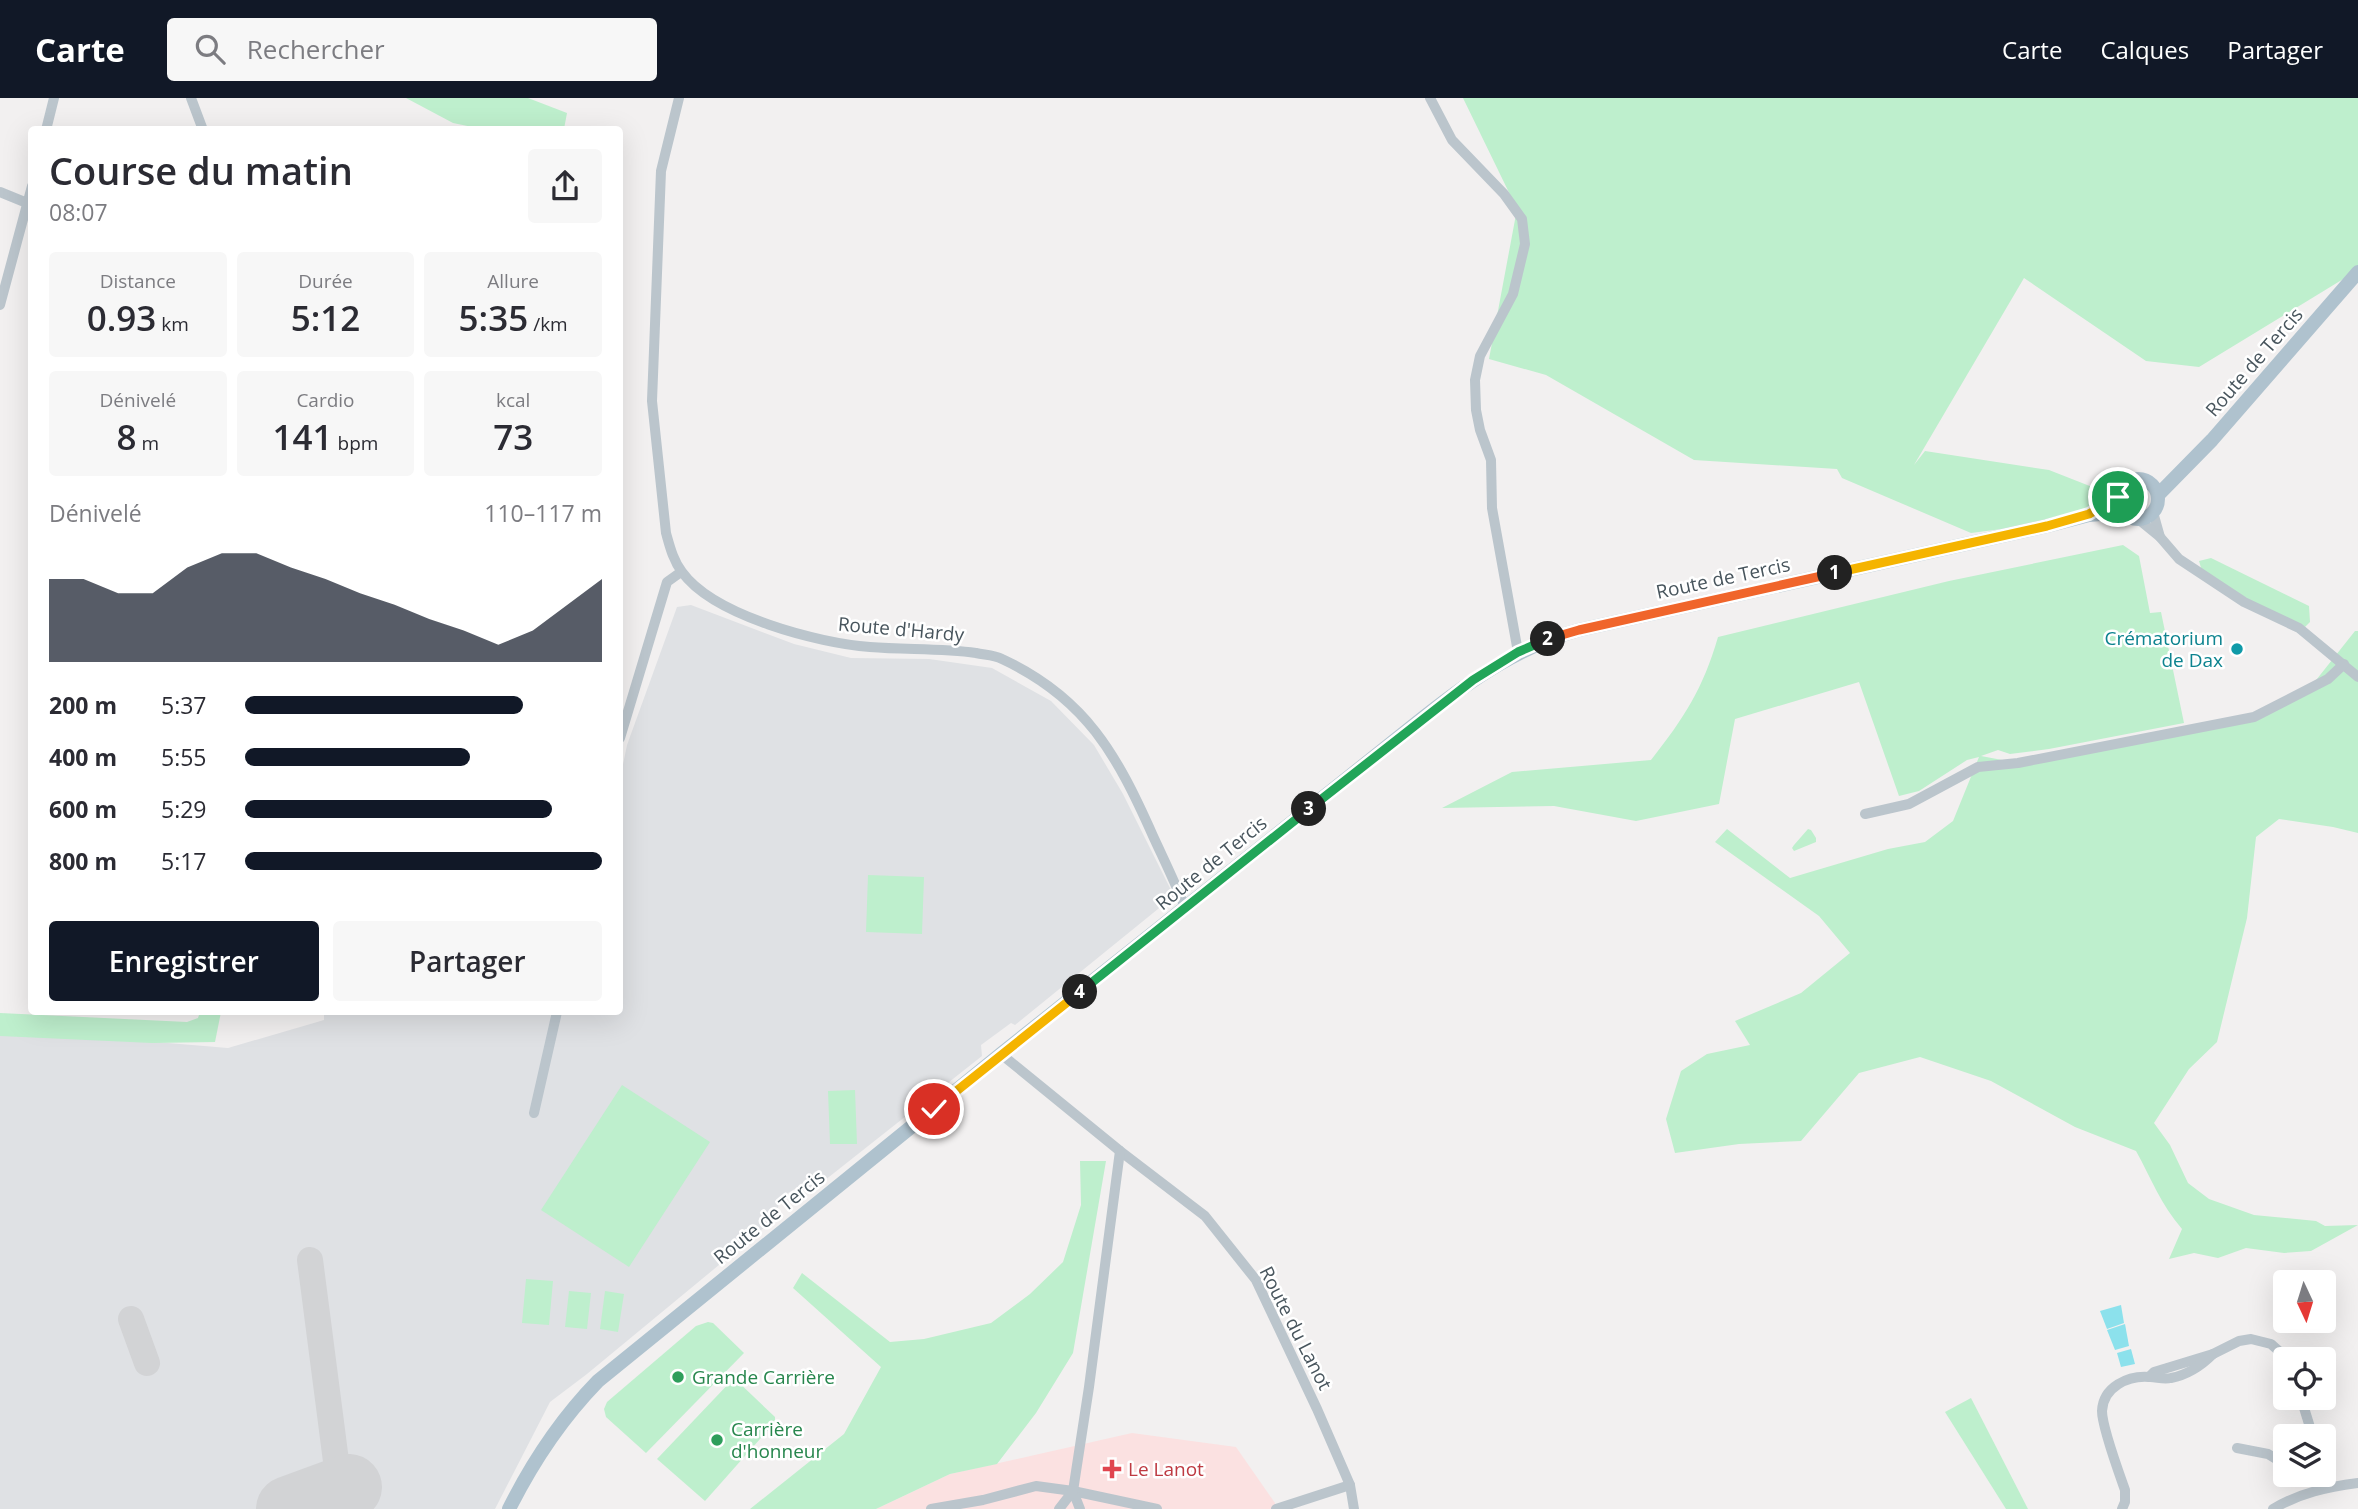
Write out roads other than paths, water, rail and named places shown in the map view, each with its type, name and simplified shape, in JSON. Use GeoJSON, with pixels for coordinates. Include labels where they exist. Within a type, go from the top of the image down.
{"type":"FeatureCollection","features":[{"type":"Feature","properties":{"kind":"main road","name":"Route de Tercis"},"geometry":{"type":"LineString","coordinates":[[2158,495],[2212,440],[2358,272]]}},
{"type":"Feature","properties":{"kind":"main road","name":"Route de Tercis"},"geometry":{"type":"LineString","coordinates":[[2149,482],[2176,475]]}},
{"type":"Feature","properties":{"kind":"main road"},"geometry":{"type":"LineString","coordinates":[[2133,479],[2149,482],[2158,495],[2153,512],[2138,519],[2123,512],[2118,497],[2120,489],[2133,479]]}},
{"type":"Feature","properties":{"kind":"main road","name":"Route de Tercis"},"geometry":{"type":"LineString","coordinates":[[2089,514],[2118,497]]}},
{"type":"Feature","properties":{"kind":"main road","name":"Route de Tercis"},"geometry":{"type":"LineString","coordinates":[[509,1509],[544,1445],[574,1405],[598,1381],[1001,1054],[1452,695],[1518,652],[1579,630],[1998,537],[2089,514],[2123,512]]}},
{"type":"Feature","properties":{"kind":"street"},"geometry":{"type":"LineString","coordinates":[[47,126],[54,98]]}},
{"type":"Feature","properties":{"kind":"street"},"geometry":{"type":"LineString","coordinates":[[191,98],[202,126]]}},
{"type":"Feature","properties":{"kind":"street","name":"Route d'Hardy"},"geometry":{"type":"LineString","coordinates":[[679,98],[661,171],[652,401],[666,533],[671,553],[681,572],[694,586],[730,607],[768,625],[801,635],[870,647],[946,649],[999,657],[1028,673],[1080,711],[1100,734],[1135,797],[1185,908]]}},
{"type":"Feature","properties":{"kind":"street"},"geometry":{"type":"LineString","coordinates":[[1430,98],[1452,140],[1504,194],[1522,219],[1525,244],[1513,294],[1480,356],[1475,380],[1476,410],[1491,460],[1492,508],[1518,652]]}},
{"type":"Feature","properties":{"kind":"street"},"geometry":{"type":"LineString","coordinates":[[0,192],[27,203]]}},
{"type":"Feature","properties":{"kind":"street"},"geometry":{"type":"LineString","coordinates":[[0,305],[28,200]]}},
{"type":"Feature","properties":{"kind":"street"},"geometry":{"type":"LineString","coordinates":[[2153,512],[2160,537]]}},
{"type":"Feature","properties":{"kind":"street"},"geometry":{"type":"LineString","coordinates":[[2138,519],[2160,537],[2179,559],[2244,603],[2299,628],[2358,677]]}},
{"type":"Feature","properties":{"kind":"street"},"geometry":{"type":"LineString","coordinates":[[623,728],[667,582],[681,572]]}},
{"type":"Feature","properties":{"kind":"street"},"geometry":{"type":"LineString","coordinates":[[1865,814],[1909,804],[1978,767],[2018,763],[2254,717],[2328,679],[2344,664]]}},
{"type":"Feature","properties":{"kind":"street"},"geometry":{"type":"LineString","coordinates":[[534,1113],[556,1015]]}},
{"type":"Feature","properties":{"kind":"street","name":"Route du Lanot"},"geometry":{"type":"LineString","coordinates":[[1001,1054],[1205,1216],[1256,1280],[1350,1485],[1354,1509]]}},
{"type":"Feature","properties":{"kind":"street"},"geometry":{"type":"LineString","coordinates":[[1059,1509],[1073,1491],[1120,1151]]}},
{"type":"Feature","properties":{"kind":"street"},"geometry":{"type":"LineString","coordinates":[[2122,1509],[2125,1490],[2102,1412],[2110,1391],[2118,1384],[2149,1377],[2168,1379],[2184,1368],[2203,1364],[2213,1354],[2239,1341],[2251,1339],[2274,1347]]}},
{"type":"Feature","properties":{"kind":"street"},"geometry":{"type":"LineString","coordinates":[[2237,1448],[2273,1457]]}},
{"type":"Feature","properties":{"kind":"street"},"geometry":{"type":"LineString","coordinates":[[2336,1486],[2358,1483]]}},
{"type":"Feature","properties":{"kind":"street"},"geometry":{"type":"LineString","coordinates":[[1276,1509],[1350,1485]]}},
{"type":"Feature","properties":{"kind":"street"},"geometry":{"type":"LineString","coordinates":[[931,1509],[983,1500],[1036,1486],[1157,1509]]}},
{"type":"Feature","properties":{"kind":"street"},"geometry":{"type":"LineString","coordinates":[[2273,1509],[2304,1494],[2329,1487]]}},
{"type":"Feature","properties":{"kind":"street"},"geometry":{"type":"LineString","coordinates":[[1073,1491],[1080,1509]]}},
{"type":"Feature","properties":{"kind":"water"},"geometry":{"type":"Polygon","coordinates":[[[2121,1305],[2124,1323],[2107,1329],[2100,1311],[2121,1305]]]}},
{"type":"Feature","properties":{"kind":"water"},"geometry":{"type":"Polygon","coordinates":[[[2125,1324],[2129,1346],[2115,1350],[2107,1330],[2125,1324]]]}},
{"type":"Feature","properties":{"kind":"water"},"geometry":{"type":"Polygon","coordinates":[[[2131,1349],[2135,1364],[2121,1367],[2117,1353],[2131,1349]]]}},
{"type":"Feature","properties":{"kind":"place","name":"Crématorium de Dax"},"geometry":{"type":"Point","coordinates":[2237,649]}},
{"type":"Feature","properties":{"kind":"place","name":"Grande Carrière"},"geometry":{"type":"Point","coordinates":[678,1377]}},
{"type":"Feature","properties":{"kind":"place","name":"Carrière d'honneur"},"geometry":{"type":"Point","coordinates":[717,1440]}},
{"type":"Feature","properties":{"kind":"place","name":"Le Lanot"},"geometry":{"type":"Point","coordinates":[1112,1469]}}]}
